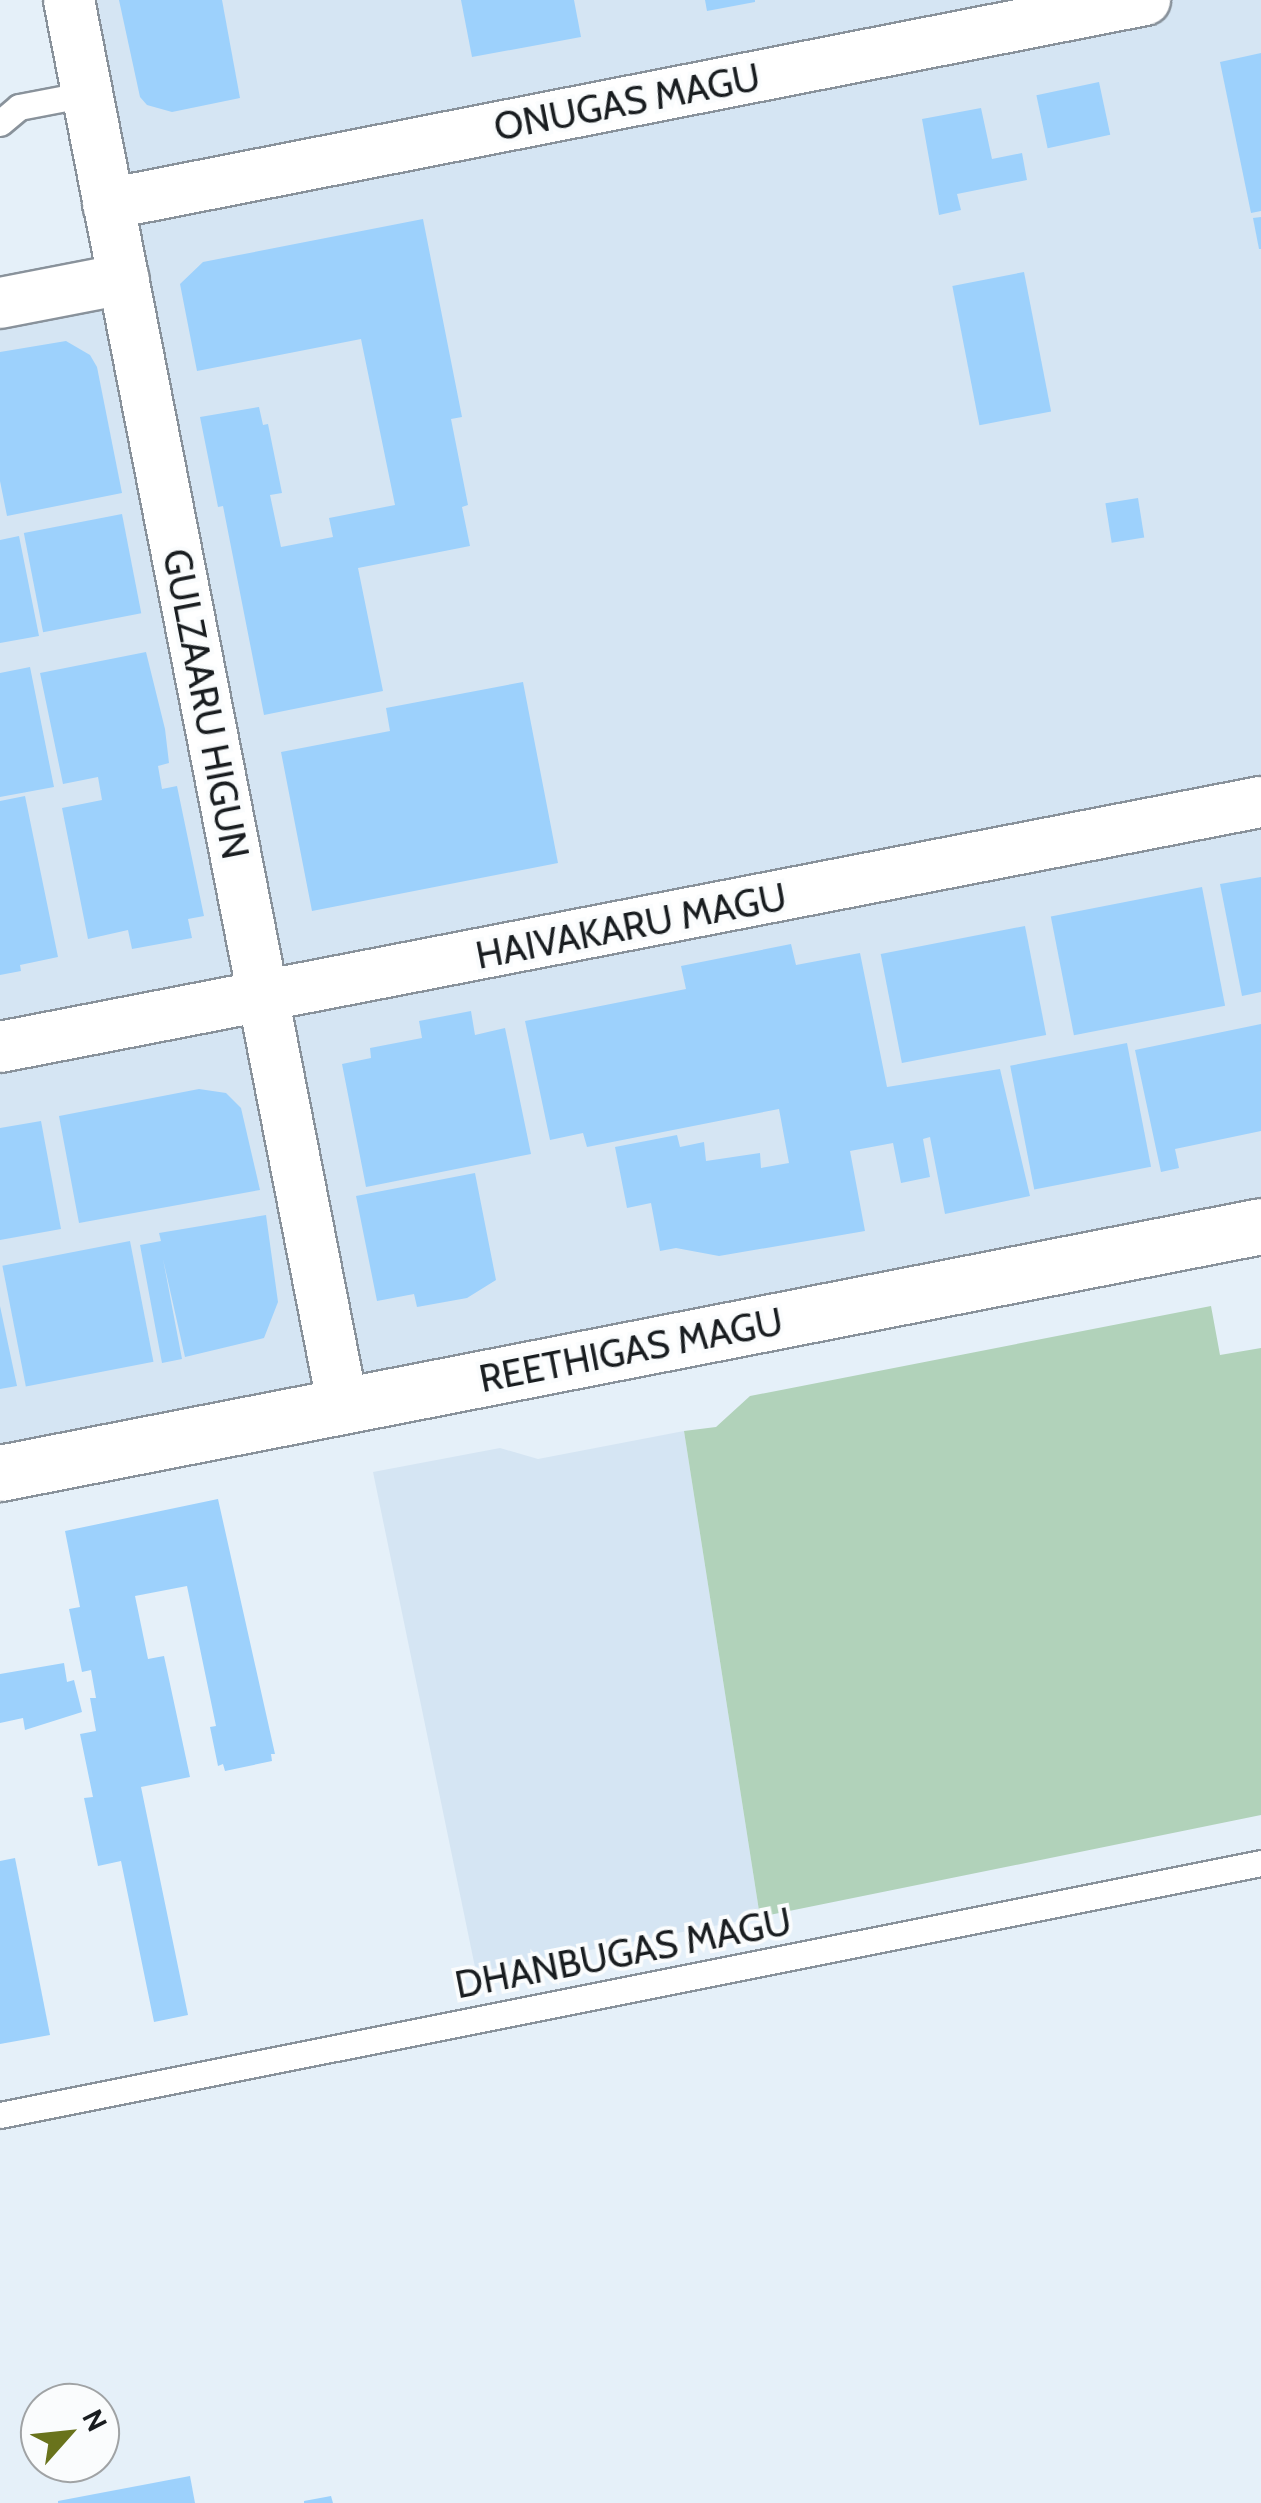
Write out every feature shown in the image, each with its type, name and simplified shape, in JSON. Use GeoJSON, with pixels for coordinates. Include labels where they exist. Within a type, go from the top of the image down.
{"type":"FeatureCollection","features":[{"type":"Feature","properties":{"kind":"street","name":"GULZAARU HIGUN"},"geometry":{"type":"LineString","coordinates":[[69,0],[343,1407]]}},
{"type":"Feature","properties":{"kind":"street","name":"ONUGAS MAGU"},"geometry":{"type":"LineString","coordinates":[[108,204],[1145,0]]}},
{"type":"Feature","properties":{"kind":"street"},"geometry":{"type":"LineString","coordinates":[[0,304],[124,279]]}},
{"type":"Feature","properties":{"kind":"street","name":"HAIVAKARU MAGU"},"geometry":{"type":"LineString","coordinates":[[0,1047],[263,999],[1261,802]]}},
{"type":"Feature","properties":{"kind":"street","name":"REETHIGAS MAGU"},"geometry":{"type":"LineString","coordinates":[[0,1472],[1261,1226]]}},
{"type":"Feature","properties":{"kind":"lane"},"geometry":{"type":"LineString","coordinates":[[0,123],[19,107],[87,94]]}},
{"type":"Feature","properties":{"kind":"lane","name":"DHANBUGAS MAGU"},"geometry":{"type":"LineString","coordinates":[[0,2115],[1261,1864]]}},
{"type":"Feature","properties":{"kind":"shaded area"},"geometry":{"type":"Polygon","coordinates":[[[69,0],[1261,0],[1261,1226],[0,1473],[0,303],[123,279],[69,0]]]}},
{"type":"Feature","properties":{"kind":"shaded area"},"geometry":{"type":"Polygon","coordinates":[[[684,1431],[760,1917],[476,1972],[373,1472],[500,1448],[538,1459],[684,1431]]]}},
{"type":"Feature","properties":{"kind":"green space"},"geometry":{"type":"Polygon","coordinates":[[[1211,1306],[1220,1355],[1261,1348],[1261,1815],[760,1917],[684,1431],[716,1427],[750,1396],[1211,1306]]]}},
{"type":"Feature","properties":{"kind":"building"},"geometry":{"type":"Polygon","coordinates":[[[119,0],[222,0],[240,98],[172,112],[147,105],[140,97],[119,0]]]}},
{"type":"Feature","properties":{"kind":"building"},"geometry":{"type":"Polygon","coordinates":[[[461,0],[574,0],[581,37],[472,57],[461,0]]]}},
{"type":"Feature","properties":{"kind":"building"},"geometry":{"type":"Polygon","coordinates":[[[705,0],[755,0],[755,2],[707,11],[705,0]]]}},
{"type":"Feature","properties":{"kind":"building"},"geometry":{"type":"Polygon","coordinates":[[[1261,53],[1261,211],[1251,213],[1220,62],[1261,53]]]}},
{"type":"Feature","properties":{"kind":"building"},"geometry":{"type":"Polygon","coordinates":[[[1099,82],[1110,135],[1048,148],[1036,95],[1099,82]]]}},
{"type":"Feature","properties":{"kind":"building"},"geometry":{"type":"Polygon","coordinates":[[[981,108],[992,159],[1022,153],[1027,180],[957,194],[961,210],[939,215],[922,119],[981,108]]]}},
{"type":"Feature","properties":{"kind":"building"},"geometry":{"type":"Polygon","coordinates":[[[1261,217],[1261,249],[1259,249],[1253,218],[1261,217]]]}},
{"type":"Feature","properties":{"kind":"building"},"geometry":{"type":"Polygon","coordinates":[[[423,219],[462,417],[451,419],[468,505],[462,507],[470,546],[358,568],[383,691],[264,715],[223,506],[218,507],[200,417],[259,407],[263,425],[268,424],[282,493],[270,495],[281,547],[333,537],[329,518],[395,505],[361,339],[197,371],[180,284],[203,262],[423,219]]]}},
{"type":"Feature","properties":{"kind":"building"},"geometry":{"type":"Polygon","coordinates":[[[1024,272],[1051,411],[979,425],[952,286],[1024,272]]]}},
{"type":"Feature","properties":{"kind":"building"},"geometry":{"type":"Polygon","coordinates":[[[66,341],[90,355],[97,367],[122,493],[7,516],[0,481],[0,352],[66,341]]]}},
{"type":"Feature","properties":{"kind":"building"},"geometry":{"type":"Polygon","coordinates":[[[1138,498],[1144,538],[1112,543],[1105,503],[1138,498]]]}},
{"type":"Feature","properties":{"kind":"building"},"geometry":{"type":"Polygon","coordinates":[[[122,514],[141,613],[43,632],[24,533],[122,514]]]}},
{"type":"Feature","properties":{"kind":"building"},"geometry":{"type":"Polygon","coordinates":[[[19,536],[39,636],[0,643],[0,540],[19,536]]]}},
{"type":"Feature","properties":{"kind":"building"},"geometry":{"type":"Polygon","coordinates":[[[146,652],[169,763],[158,766],[162,789],[177,786],[204,916],[188,919],[192,938],[132,949],[128,930],[88,939],[62,808],[102,800],[98,777],[63,784],[40,673],[146,652]]]}},
{"type":"Feature","properties":{"kind":"building"},"geometry":{"type":"Polygon","coordinates":[[[30,667],[54,787],[0,797],[0,673],[30,667]]]}},
{"type":"Feature","properties":{"kind":"building"},"geometry":{"type":"Polygon","coordinates":[[[523,682],[558,863],[312,911],[281,752],[390,731],[386,708],[523,682]]]}},
{"type":"Feature","properties":{"kind":"building"},"geometry":{"type":"Polygon","coordinates":[[[25,796],[58,957],[20,965],[21,971],[0,975],[0,801],[25,796]]]}},
{"type":"Feature","properties":{"kind":"building"},"geometry":{"type":"Polygon","coordinates":[[[1261,877],[1261,992],[1242,996],[1220,884],[1261,877]]]}},
{"type":"Feature","properties":{"kind":"building"},"geometry":{"type":"Polygon","coordinates":[[[1202,887],[1225,1006],[1074,1035],[1051,916],[1202,887]]]}},
{"type":"Feature","properties":{"kind":"building"},"geometry":{"type":"Polygon","coordinates":[[[1025,926],[1046,1035],[902,1063],[881,954],[1025,926]]]}},
{"type":"Feature","properties":{"kind":"building"},"geometry":{"type":"Polygon","coordinates":[[[791,944],[796,965],[860,953],[887,1087],[1000,1069],[1030,1196],[945,1214],[930,1137],[923,1139],[930,1177],[901,1183],[893,1143],[850,1151],[865,1231],[719,1256],[676,1248],[660,1251],[651,1203],[627,1208],[615,1147],[677,1135],[680,1147],[704,1142],[706,1161],[760,1153],[761,1168],[789,1163],[779,1109],[587,1147],[583,1133],[550,1140],[525,1021],[686,989],[681,966],[791,944]]]}},
{"type":"Feature","properties":{"kind":"building"},"geometry":{"type":"Polygon","coordinates":[[[471,1011],[475,1035],[505,1028],[531,1154],[366,1187],[342,1064],[371,1058],[370,1048],[422,1038],[419,1021],[471,1011]]]}},
{"type":"Feature","properties":{"kind":"building"},"geometry":{"type":"Polygon","coordinates":[[[1261,1024],[1261,1131],[1175,1149],[1179,1168],[1161,1172],[1135,1050],[1261,1024]]]}},
{"type":"Feature","properties":{"kind":"building"},"geometry":{"type":"Polygon","coordinates":[[[1127,1043],[1151,1167],[1034,1189],[1010,1066],[1127,1043]]]}},
{"type":"Feature","properties":{"kind":"building"},"geometry":{"type":"Polygon","coordinates":[[[199,1089],[226,1093],[241,1108],[260,1190],[79,1223],[59,1116],[199,1089]]]}},
{"type":"Feature","properties":{"kind":"building"},"geometry":{"type":"Polygon","coordinates":[[[41,1121],[61,1229],[0,1240],[0,1128],[41,1121]]]}},
{"type":"Feature","properties":{"kind":"building"},"geometry":{"type":"Polygon","coordinates":[[[475,1173],[496,1280],[467,1298],[417,1307],[414,1294],[377,1301],[356,1196],[475,1173]]]}},
{"type":"Feature","properties":{"kind":"building"},"geometry":{"type":"Polygon","coordinates":[[[266,1215],[278,1302],[264,1338],[185,1357],[163,1259],[182,1359],[162,1363],[140,1245],[161,1241],[159,1233],[266,1215]]]}},
{"type":"Feature","properties":{"kind":"building"},"geometry":{"type":"Polygon","coordinates":[[[130,1241],[153,1362],[26,1387],[2,1266],[130,1241]]]}},
{"type":"Feature","properties":{"kind":"building"},"geometry":{"type":"Polygon","coordinates":[[[0,1306],[17,1386],[0,1389],[0,1306]]]}},
{"type":"Feature","properties":{"kind":"building"},"geometry":{"type":"Polygon","coordinates":[[[218,1499],[275,1754],[271,1754],[272,1761],[225,1771],[223,1764],[218,1766],[210,1727],[216,1726],[187,1586],[135,1596],[148,1659],[164,1656],[190,1777],[141,1787],[188,2015],[154,2022],[121,1861],[98,1866],[84,1798],[93,1797],[80,1734],[96,1731],[90,1698],[96,1698],[91,1670],[82,1672],[69,1609],[80,1607],[65,1531],[218,1499]]]}},
{"type":"Feature","properties":{"kind":"building"},"geometry":{"type":"Polygon","coordinates":[[[64,1663],[67,1682],[74,1680],[82,1712],[25,1730],[23,1718],[0,1723],[0,1674],[64,1663]]]}},
{"type":"Feature","properties":{"kind":"building"},"geometry":{"type":"Polygon","coordinates":[[[15,1858],[50,2035],[0,2044],[0,1861],[15,1858]]]}},
{"type":"Feature","properties":{"kind":"building"},"geometry":{"type":"Polygon","coordinates":[[[190,2476],[195,2503],[58,2503],[58,2501],[190,2476]]]}},
{"type":"Feature","properties":{"kind":"building"},"geometry":{"type":"Polygon","coordinates":[[[331,2496],[333,2503],[304,2503],[304,2501],[331,2496]]]}}]}
